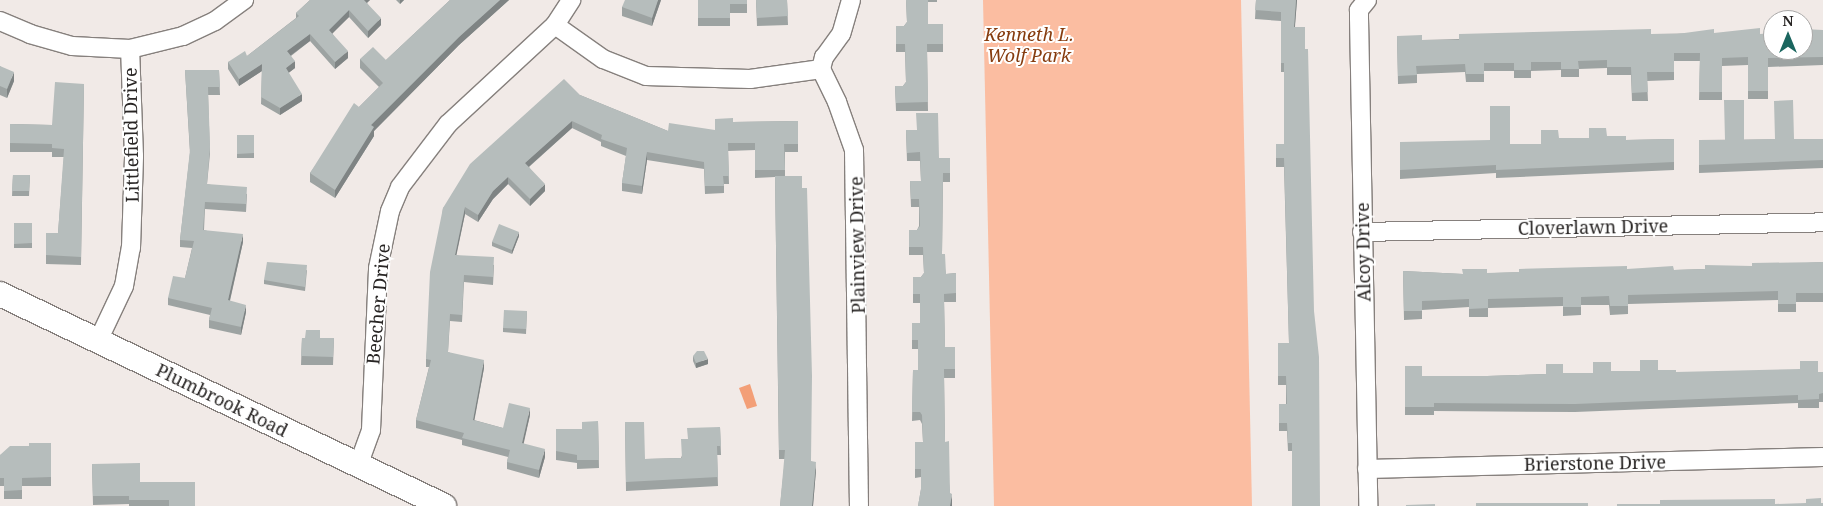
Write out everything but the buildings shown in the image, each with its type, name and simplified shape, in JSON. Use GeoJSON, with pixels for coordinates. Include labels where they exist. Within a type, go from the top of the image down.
{"type":"FeatureCollection","features":[{"type":"Feature","properties":{"kind":"street","name":"Littlefield Drive"},"geometry":{"type":"LineString","coordinates":[[98,341],[124,286],[131,248],[134,156],[130,49],[183,36],[214,21],[244,0]]}},
{"type":"Feature","properties":{"kind":"street","name":"Beecher Drive"},"geometry":{"type":"LineString","coordinates":[[358,466],[371,430],[378,268],[390,211],[400,187],[448,124],[555,25],[571,0]]}},
{"type":"Feature","properties":{"kind":"street"},"geometry":{"type":"LineString","coordinates":[[555,25],[603,59],[646,76],[750,79],[820,69],[824,57],[841,34],[851,0]]}},
{"type":"Feature","properties":{"kind":"street","name":"Alcoy Drive"},"geometry":{"type":"LineString","coordinates":[[1366,0],[1359,10],[1368,506]]}},
{"type":"Feature","properties":{"kind":"street"},"geometry":{"type":"LineString","coordinates":[[0,21],[30,34],[72,46],[130,49]]}},
{"type":"Feature","properties":{"kind":"street","name":"Plainview Drive"},"geometry":{"type":"LineString","coordinates":[[820,69],[838,102],[854,150],[859,506]]}},
{"type":"Feature","properties":{"kind":"street","name":"Cloverlawn Drive"},"geometry":{"type":"LineString","coordinates":[[1362,232],[1823,222]]}},
{"type":"Feature","properties":{"kind":"street","name":"Plumbrook Road"},"geometry":{"type":"LineString","coordinates":[[0,294],[444,506]]}},
{"type":"Feature","properties":{"kind":"street","name":"Brierstone Drive"},"geometry":{"type":"LineString","coordinates":[[1367,469],[1823,457]]}},
{"type":"Feature","properties":{"kind":"green space","name":"Kenneth L. Wolf Park"},"geometry":{"type":"Polygon","coordinates":[[[983,0],[1241,0],[1252,506],[994,506],[983,0]]]}},
{"type":"Feature","properties":{"kind":"shaded area"},"geometry":{"type":"Polygon","coordinates":[[[750,384],[757,406],[747,409],[739,388],[750,384]]]}}]}
